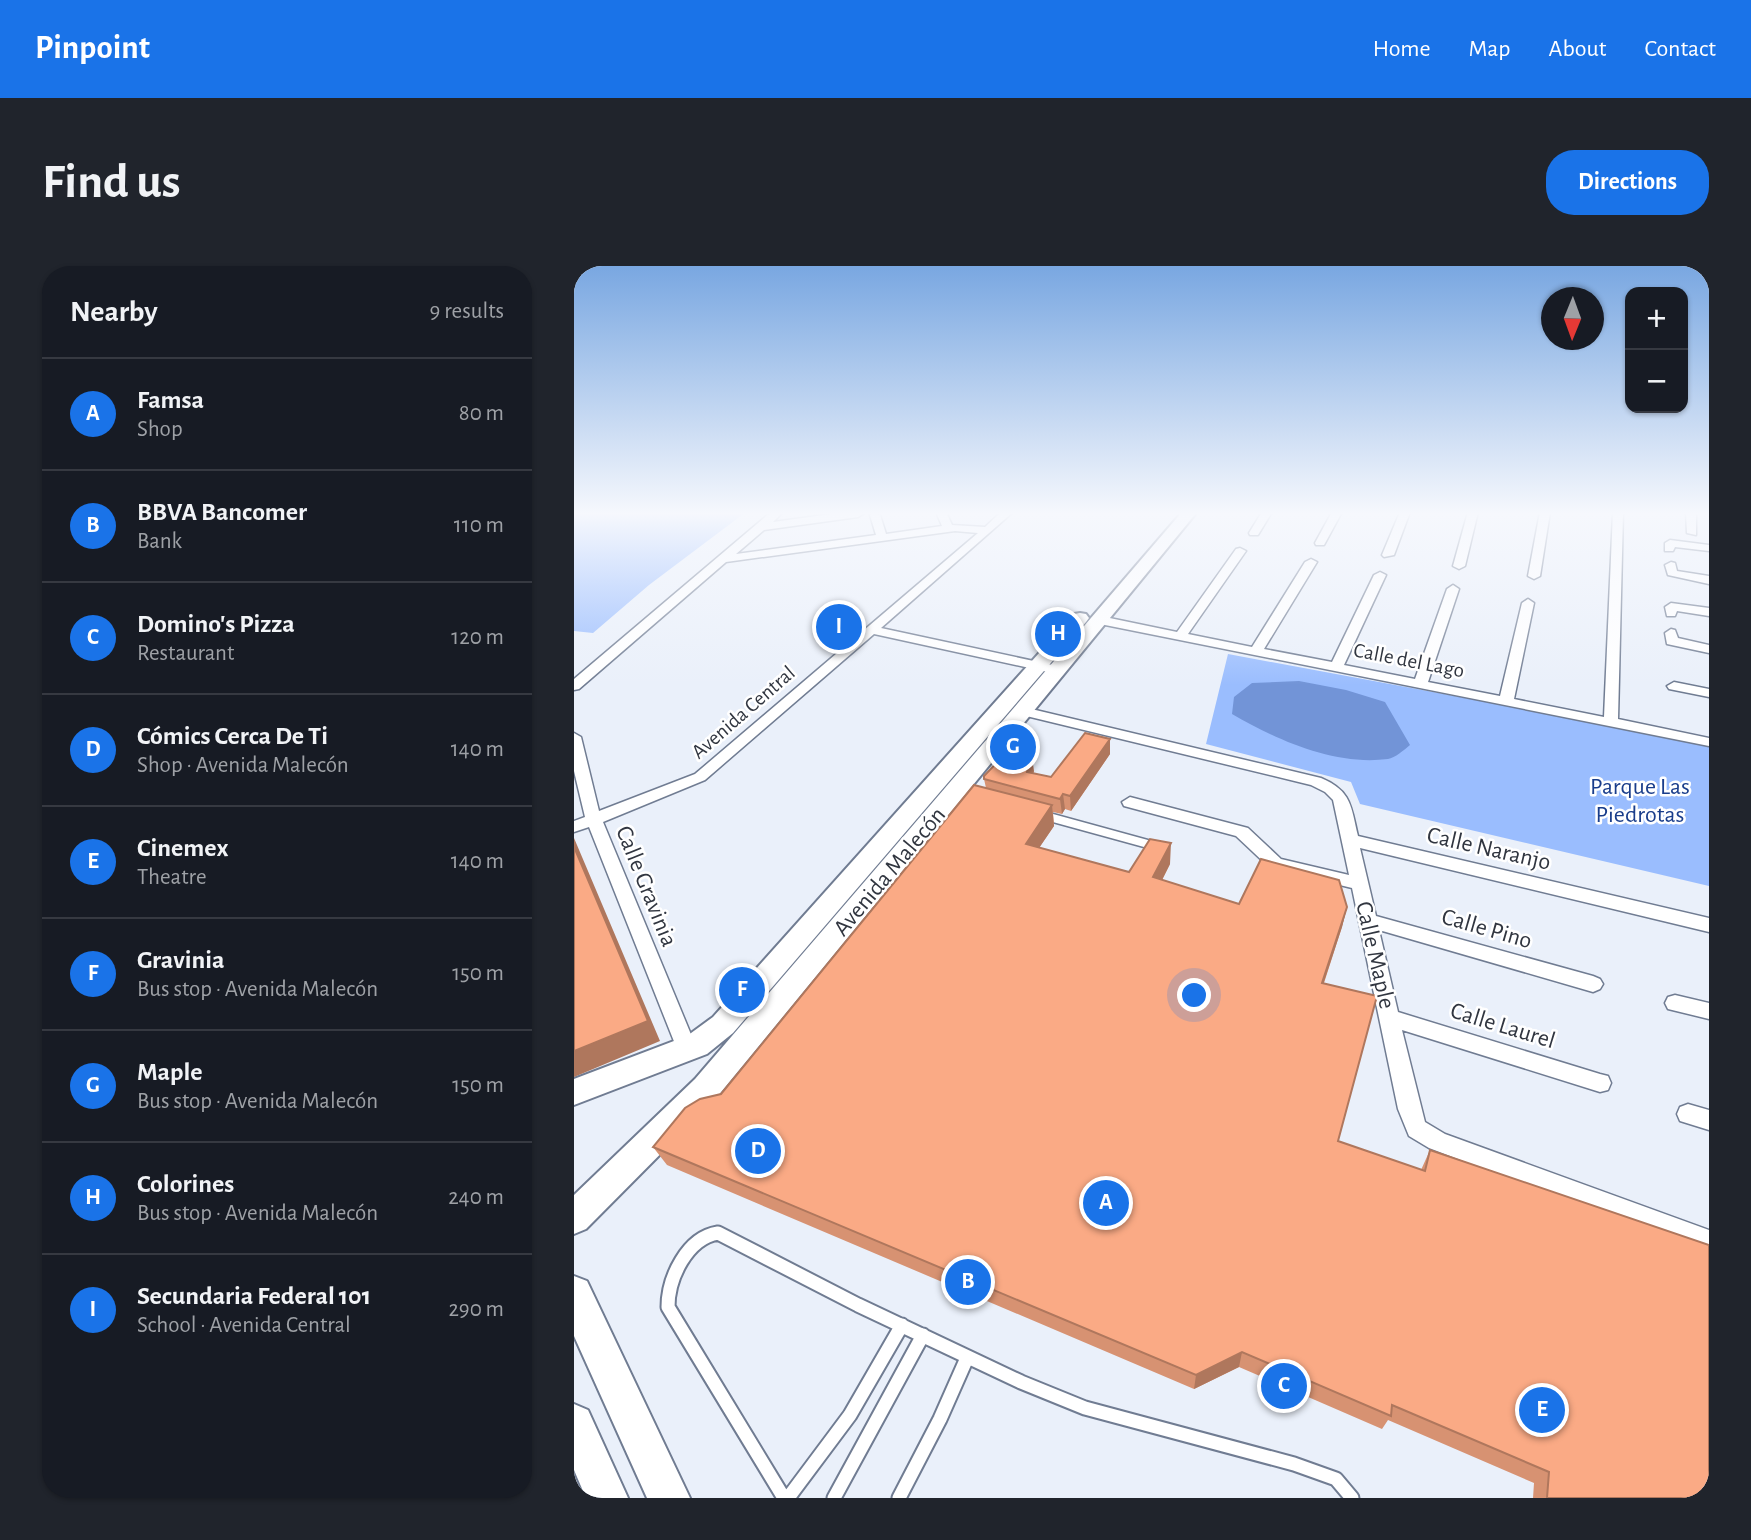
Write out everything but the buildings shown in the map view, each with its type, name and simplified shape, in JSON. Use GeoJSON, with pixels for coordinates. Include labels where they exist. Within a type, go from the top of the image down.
{"type":"FeatureCollection","features":[{"type":"Feature","properties":{"kind":"street"},"geometry":{"type":"LineString","coordinates":[[574,686],[710,569]]}},
{"type":"Feature","properties":{"kind":"street","name":"Avenida Central"},"geometry":{"type":"LineString","coordinates":[[574,827],[586,816],[617,808],[700,777],[942,569]]}},
{"type":"Feature","properties":{"kind":"street","name":"Avenida Malecón"},"geometry":{"type":"LineString","coordinates":[[574,1091],[697,1045],[723,1025],[1047,668],[1126,569]]}},
{"type":"Feature","properties":{"kind":"street","name":"Avenida Malecón"},"geometry":{"type":"LineString","coordinates":[[574,1218],[706,1088],[962,794],[1023,711],[1047,668],[1100,620],[1142,569]]}},
{"type":"Feature","properties":{"kind":"street"},"geometry":{"type":"LineString","coordinates":[[1180,636],[1227,569]]}},
{"type":"Feature","properties":{"kind":"street"},"geometry":{"type":"LineString","coordinates":[[1256,651],[1306,569]]}},
{"type":"Feature","properties":{"kind":"street"},"geometry":{"type":"LineString","coordinates":[[1534,576],[1535,569]]}},
{"type":"Feature","properties":{"kind":"street"},"geometry":{"type":"LineString","coordinates":[[1611,722],[1616,569]]}},
{"type":"Feature","properties":{"kind":"street"},"geometry":{"type":"LineString","coordinates":[[1672,569],[1672,573],[1709,580]]}},
{"type":"Feature","properties":{"kind":"street"},"geometry":{"type":"LineString","coordinates":[[1336,667],[1380,575]]}},
{"type":"Feature","properties":{"kind":"street"},"geometry":{"type":"LineString","coordinates":[[1420,684],[1453,589]]}},
{"type":"Feature","properties":{"kind":"street"},"geometry":{"type":"LineString","coordinates":[[1506,701],[1528,603]]}},
{"type":"Feature","properties":{"kind":"street"},"geometry":{"type":"LineString","coordinates":[[1671,612],[1671,607],[1709,612]]}},
{"type":"Feature","properties":{"kind":"street","name":"Calle del Lago"},"geometry":{"type":"LineString","coordinates":[[1100,620],[1709,742]]}},
{"type":"Feature","properties":{"kind":"street"},"geometry":{"type":"LineString","coordinates":[[872,630],[1047,668]]}},
{"type":"Feature","properties":{"kind":"street"},"geometry":{"type":"LineString","coordinates":[[1671,633],[1672,641],[1709,649]]}},
{"type":"Feature","properties":{"kind":"street"},"geometry":{"type":"LineString","coordinates":[[1674,686],[1709,692]]}},
{"type":"Feature","properties":{"kind":"street","name":"Calle Maple"},"geometry":{"type":"LineString","coordinates":[[1023,711],[1316,781],[1331,788],[1341,799],[1409,1109],[1416,1129],[1437,1141],[1709,1242]]}},
{"type":"Feature","properties":{"kind":"street","name":"Calle Gravinia"},"geometry":{"type":"LineString","coordinates":[[574,737],[586,816],[687,1049]]}},
{"type":"Feature","properties":{"kind":"street"},"geometry":{"type":"LineString","coordinates":[[1130,802],[1242,832],[1254,840],[1265,856],[1276,864],[1359,884]]}},
{"type":"Feature","properties":{"kind":"street","name":"Calle Naranjo"},"geometry":{"type":"LineString","coordinates":[[1349,840],[1709,925]]}},
{"type":"Feature","properties":{"kind":"street","name":"Calle Pino"},"geometry":{"type":"LineString","coordinates":[[1367,920],[1593,984]]}},
{"type":"Feature","properties":{"kind":"street"},"geometry":{"type":"LineString","coordinates":[[1675,1003],[1709,1011]]}},
{"type":"Feature","properties":{"kind":"street","name":"Calle Laurel"},"geometry":{"type":"LineString","coordinates":[[1390,1018],[1600,1083]]}},
{"type":"Feature","properties":{"kind":"street"},"geometry":{"type":"LineString","coordinates":[[578,1316],[669,1498]]}},
{"type":"Feature","properties":{"kind":"street"},"geometry":{"type":"LineString","coordinates":[[574,1424],[607,1498]]}},
{"type":"Feature","properties":{"kind":"lane"},"geometry":{"type":"LineString","coordinates":[[1033,812],[1155,846]]}},
{"type":"Feature","properties":{"kind":"lane"},"geometry":{"type":"LineString","coordinates":[[902,1325],[879,1369],[822,1458],[786,1498],[668,1307],[672,1284],[684,1257],[698,1240],[718,1233],[923,1335],[967,1358],[1084,1408],[1294,1464],[1336,1479],[1352,1498]]}},
{"type":"Feature","properties":{"kind":"lane"},"geometry":{"type":"LineString","coordinates":[[834,1498],[923,1335]]}},
{"type":"Feature","properties":{"kind":"lane"},"geometry":{"type":"LineString","coordinates":[[899,1498],[940,1419],[967,1358]]}},
{"type":"Feature","properties":{"kind":"green space"},"geometry":{"type":"Polygon","coordinates":[[[574,569],[670,569],[593,633],[574,631],[574,569]]]}},
{"type":"Feature","properties":{"kind":"green space","name":"Parque Las Piedrotas"},"geometry":{"type":"Polygon","coordinates":[[[1228,654],[1709,743],[1709,886],[1360,804],[1351,782],[1206,744],[1228,654]]]}},
{"type":"Feature","properties":{"kind":"shaded area"},"geometry":{"type":"Polygon","coordinates":[[[1299,681],[1346,690],[1385,702],[1410,745],[1388,759],[1347,759],[1287,742],[1232,714],[1234,697],[1252,683],[1299,681]]]}},
{"type":"Feature","properties":{"kind":"place","name":"Secundaria Federal 101"},"geometry":{"type":"Point","coordinates":[839,627]}},
{"type":"Feature","properties":{"kind":"place","name":"Colorines"},"geometry":{"type":"Point","coordinates":[1058,634]}},
{"type":"Feature","properties":{"kind":"place","name":"Maple"},"geometry":{"type":"Point","coordinates":[1013,747]}},
{"type":"Feature","properties":{"kind":"place","name":"Gravinia"},"geometry":{"type":"Point","coordinates":[742,990]}},
{"type":"Feature","properties":{"kind":"place","name":"Cómics Cerca De Ti"},"geometry":{"type":"Point","coordinates":[758,1151]}},
{"type":"Feature","properties":{"kind":"place","name":"Famsa"},"geometry":{"type":"Point","coordinates":[1106,1203]}},
{"type":"Feature","properties":{"kind":"place","name":"BBVA Bancomer"},"geometry":{"type":"Point","coordinates":[968,1282]}},
{"type":"Feature","properties":{"kind":"place","name":"Domino's Pizza"},"geometry":{"type":"Point","coordinates":[1284,1386]}},
{"type":"Feature","properties":{"kind":"place","name":"Cinemex"},"geometry":{"type":"Point","coordinates":[1542,1410]}}]}
